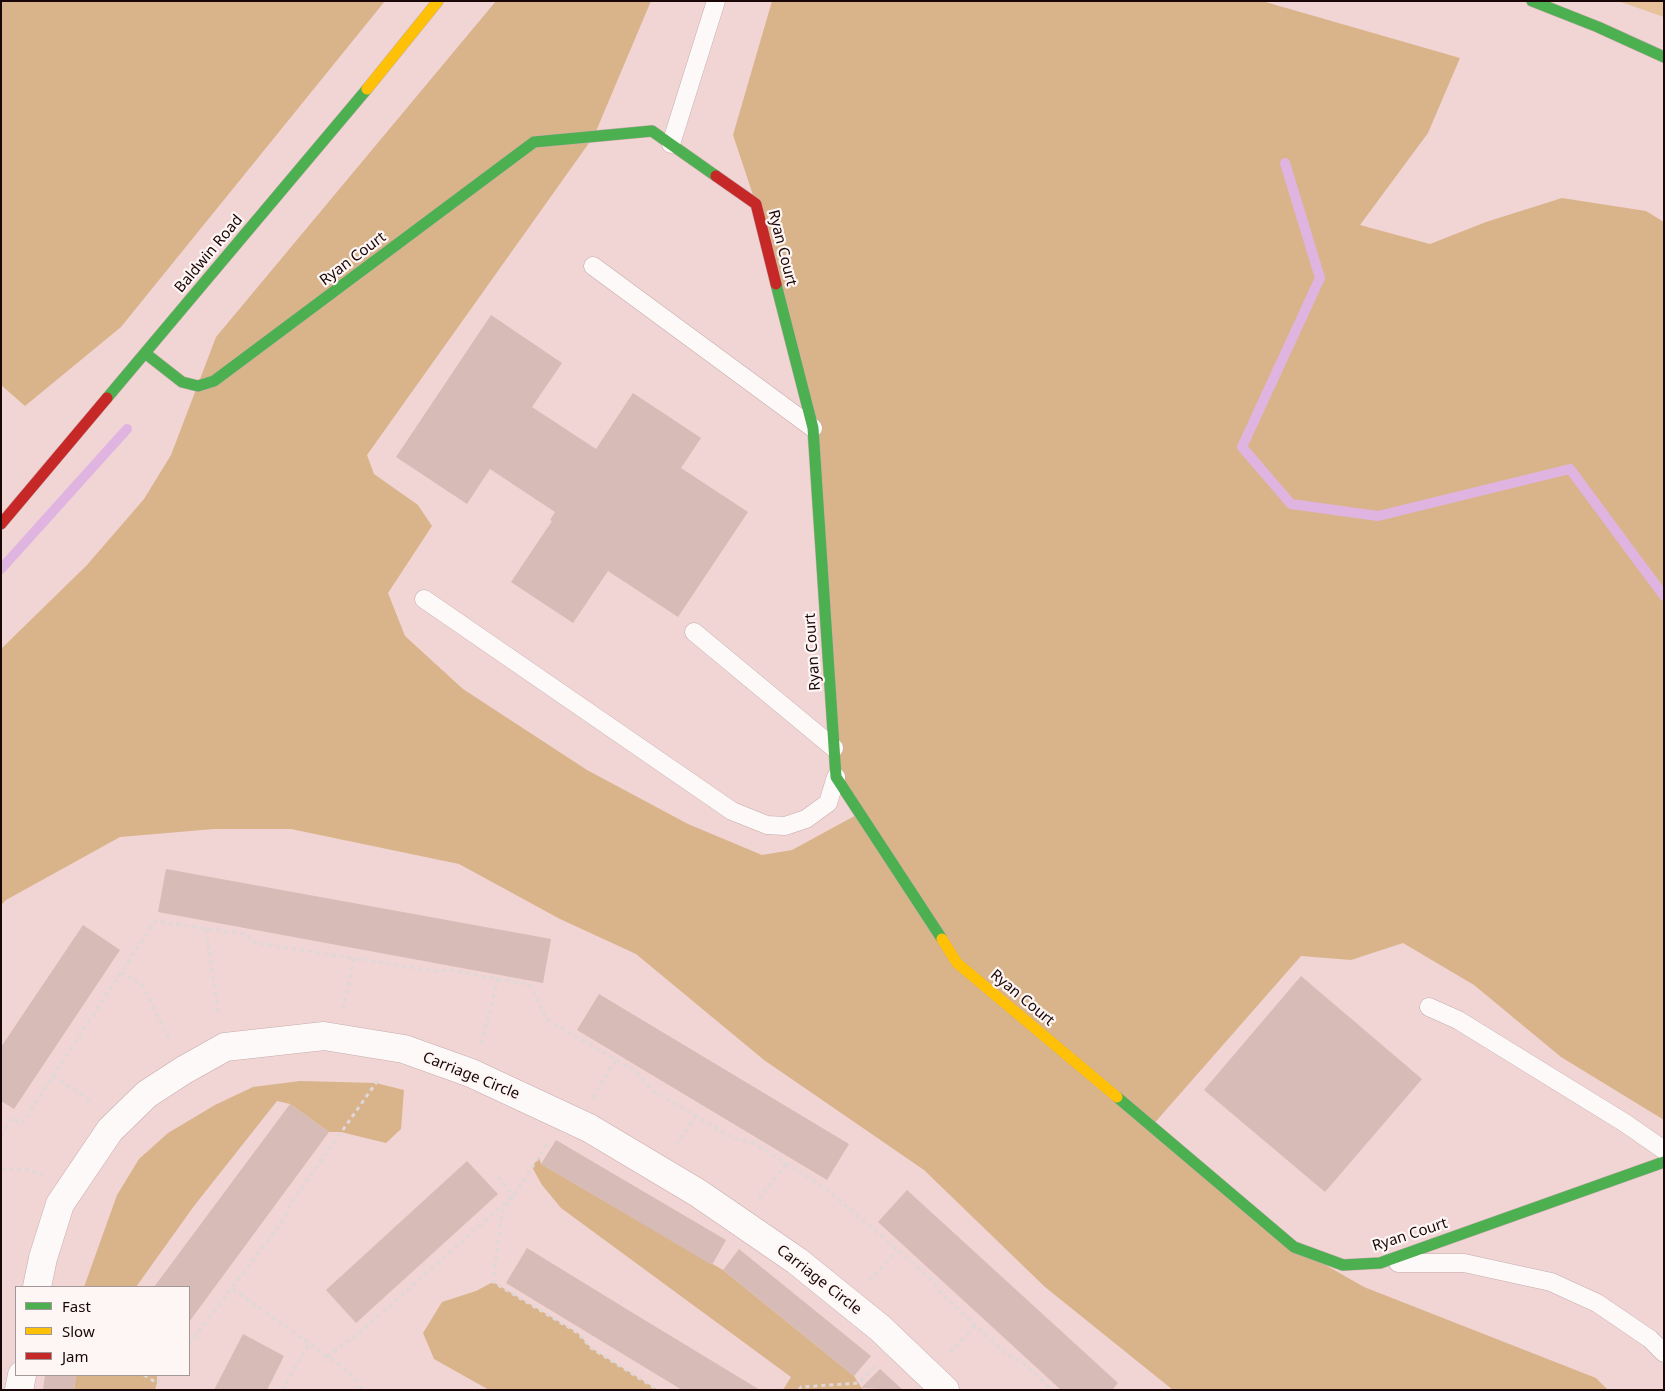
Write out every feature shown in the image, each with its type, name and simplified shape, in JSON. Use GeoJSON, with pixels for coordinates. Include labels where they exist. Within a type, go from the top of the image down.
{"type":"FeatureCollection","features":[{"type":"Feature","properties":{"kind":"main road","name":"Baldwin Road"},"geometry":{"type":"LineString","coordinates":[[1,524],[438,1]]}},
{"type":"Feature","properties":{"kind":"main road"},"geometry":{"type":"LineString","coordinates":[[1532,1],[1598,27],[1664,57]]}},
{"type":"Feature","properties":{"kind":"main road","name":"Ryan Court"},"geometry":{"type":"LineString","coordinates":[[145,353],[182,382],[198,386],[214,382],[534,142],[652,131],[756,204],[812,428],[836,777],[957,963],[1294,1247],[1343,1265],[1380,1263],[1664,1162]]}},
{"type":"Feature","properties":{"kind":"street","name":"Carriage Circle"},"geometry":{"type":"LineString","coordinates":[[37,1286],[43,1258],[60,1204],[110,1130],[147,1094],[225,1047],[324,1036],[404,1049],[471,1073],[597,1132],[698,1193],[797,1261],[880,1328],[937,1383]]}},
{"type":"Feature","properties":{"kind":"street"},"geometry":{"type":"LineString","coordinates":[[20,1390],[22,1376]]}},
{"type":"Feature","properties":{"kind":"lane"},"geometry":{"type":"LineString","coordinates":[[671,144],[716,1]]}},
{"type":"Feature","properties":{"kind":"lane"},"geometry":{"type":"LineString","coordinates":[[593,266],[812,428]]}},
{"type":"Feature","properties":{"kind":"lane"},"geometry":{"type":"LineString","coordinates":[[424,599],[732,811],[767,825],[785,826],[806,819],[828,803],[836,777]]}},
{"type":"Feature","properties":{"kind":"lane"},"geometry":{"type":"LineString","coordinates":[[694,632],[834,748]]}},
{"type":"Feature","properties":{"kind":"lane"},"geometry":{"type":"LineString","coordinates":[[1429,1007],[1475,1031],[1625,1123],[1664,1150]]}},
{"type":"Feature","properties":{"kind":"lane"},"geometry":{"type":"LineString","coordinates":[[1380,1263],[1464,1263],[1550,1282],[1598,1303],[1650,1339],[1664,1353]]}},
{"type":"Feature","properties":{"kind":"path"},"geometry":{"type":"LineString","coordinates":[[1,1136],[12,1118],[22,1123],[155,921],[246,934],[256,943],[354,959],[498,978],[530,985],[546,1019],[634,1070],[652,1090],[733,1138],[753,1143],[824,1187],[931,1279],[941,1293],[1006,1354],[1021,1360],[1050,1389]]}},
{"type":"Feature","properties":{"kind":"path"},"geometry":{"type":"LineString","coordinates":[[206,929],[214,989]]}},
{"type":"Feature","properties":{"kind":"path"},"geometry":{"type":"LineString","coordinates":[[340,1039],[344,997],[354,959]]}},
{"type":"Feature","properties":{"kind":"path"},"geometry":{"type":"LineString","coordinates":[[122,972],[142,985],[184,1070]]}},
{"type":"Feature","properties":{"kind":"path"},"geometry":{"type":"LineString","coordinates":[[486,1022],[498,978]]}},
{"type":"Feature","properties":{"kind":"path"},"geometry":{"type":"LineString","coordinates":[[190,1343],[282,1223],[291,1203],[376,1083],[384,1046]]}},
{"type":"Feature","properties":{"kind":"path"},"geometry":{"type":"LineString","coordinates":[[609,1071],[616,1060]]}},
{"type":"Feature","properties":{"kind":"path"},"geometry":{"type":"LineString","coordinates":[[53,1076],[86,1097],[116,1124]]}},
{"type":"Feature","properties":{"kind":"path"},"geometry":{"type":"LineString","coordinates":[[564,1117],[502,1213],[493,1282],[578,1333],[591,1348],[658,1390]]}},
{"type":"Feature","properties":{"kind":"path"},"geometry":{"type":"LineString","coordinates":[[743,1224],[786,1164]]}},
{"type":"Feature","properties":{"kind":"path"},"geometry":{"type":"LineString","coordinates":[[1,1169],[32,1170],[71,1188]]}},
{"type":"Feature","properties":{"kind":"path"},"geometry":{"type":"LineString","coordinates":[[498,1177],[513,1196]]}},
{"type":"Feature","properties":{"kind":"path"},"geometry":{"type":"LineString","coordinates":[[327,1357],[361,1331],[513,1196]]}},
{"type":"Feature","properties":{"kind":"path"},"geometry":{"type":"LineString","coordinates":[[849,1303],[897,1250]]}},
{"type":"Feature","properties":{"kind":"path"},"geometry":{"type":"LineString","coordinates":[[232,1289],[348,1372],[362,1390]]}},
{"type":"Feature","properties":{"kind":"path"},"geometry":{"type":"LineString","coordinates":[[937,1383],[957,1343],[976,1325]]}},
{"type":"Feature","properties":{"kind":"path"},"geometry":{"type":"LineString","coordinates":[[282,1390],[309,1344]]}},
{"type":"Feature","properties":{"kind":"path"},"geometry":{"type":"LineString","coordinates":[[145,1376],[157,1384],[163,1376]]}},
{"type":"Feature","properties":{"kind":"path"},"geometry":{"type":"LineString","coordinates":[[799,1390],[801,1387],[859,1383]]}},
{"type":"Feature","properties":{"kind":"shaded area"},"geometry":{"type":"Polygon","coordinates":[[[1,1],[385,1],[121,327],[25,406],[1,385],[1,1]]]}},
{"type":"Feature","properties":{"kind":"shaded area"},"geometry":{"type":"Polygon","coordinates":[[[496,1],[651,1],[594,136],[367,455],[374,474],[418,505],[432,526],[388,593],[405,636],[463,689],[587,770],[688,824],[762,855],[792,850],[860,813],[836,777],[813,428],[756,204],[733,135],[772,1],[1262,1],[1460,58],[1428,133],[1360,225],[1430,244],[1486,222],[1562,198],[1646,211],[1664,222],[1664,1120],[1561,1057],[1474,985],[1403,943],[1351,960],[1301,956],[1151,1127],[1294,1247],[1364,1287],[1596,1378],[1608,1390],[1173,1390],[1045,1287],[924,1170],[764,1060],[636,954],[560,919],[459,864],[291,829],[214,829],[120,837],[6,900],[1,905],[1,649],[87,565],[144,499],[171,455],[216,337],[496,1]]]}},
{"type":"Feature","properties":{"kind":"shaded area"},"geometry":{"type":"Polygon","coordinates":[[[1618,1],[1664,1],[1664,17],[1618,1]]]}},
{"type":"Feature","properties":{"kind":"shaded area"},"geometry":{"type":"Polygon","coordinates":[[[300,1081],[376,1083],[404,1090],[401,1129],[386,1143],[341,1132],[329,1132],[290,1104],[277,1101],[194,1206],[137,1286],[84,1286],[117,1195],[139,1159],[168,1133],[215,1105],[253,1087],[300,1081]]]}},
{"type":"Feature","properties":{"kind":"shaded area"},"geometry":{"type":"Polygon","coordinates":[[[539,1157],[541,1164],[723,1270],[854,1376],[863,1390],[783,1390],[791,1377],[561,1208],[542,1185],[532,1167],[539,1157]]]}},
{"type":"Feature","properties":{"kind":"shaded area"},"geometry":{"type":"Polygon","coordinates":[[[493,1282],[578,1333],[591,1348],[658,1390],[489,1390],[434,1359],[423,1333],[442,1302],[476,1291],[493,1282]]]}},
{"type":"Feature","properties":{"kind":"shaded area"},"geometry":{"type":"Polygon","coordinates":[[[76,1376],[157,1376],[155,1390],[74,1390],[76,1376]]]}},
{"type":"Feature","properties":{"kind":"building"},"geometry":{"type":"Polygon","coordinates":[[[491,315],[562,363],[532,407],[596,449],[633,393],[701,438],[681,468],[748,512],[678,617],[608,571],[573,623],[511,582],[552,521],[550,520],[555,512],[490,469],[467,504],[396,457],[491,315]]]}},
{"type":"Feature","properties":{"kind":"building"},"geometry":{"type":"Polygon","coordinates":[[[166,869],[551,939],[543,983],[158,912],[166,869]]]}},
{"type":"Feature","properties":{"kind":"building"},"geometry":{"type":"Polygon","coordinates":[[[83,925],[120,950],[14,1109],[1,1101],[1,1047],[83,925]]]}},
{"type":"Feature","properties":{"kind":"building"},"geometry":{"type":"Polygon","coordinates":[[[1301,976],[1422,1079],[1325,1192],[1204,1090],[1301,976]]]}},
{"type":"Feature","properties":{"kind":"building"},"geometry":{"type":"Polygon","coordinates":[[[599,994],[849,1144],[827,1180],[577,1030],[599,994]]]}},
{"type":"Feature","properties":{"kind":"building"},"geometry":{"type":"Polygon","coordinates":[[[290,1104],[329,1132],[190,1321],[190,1286],[155,1286],[290,1104]]]}},
{"type":"Feature","properties":{"kind":"building"},"geometry":{"type":"Polygon","coordinates":[[[556,1140],[726,1240],[712,1265],[541,1164],[556,1140]]]}},
{"type":"Feature","properties":{"kind":"building"},"geometry":{"type":"Polygon","coordinates":[[[467,1161],[498,1194],[356,1323],[326,1290],[467,1161]]]}},
{"type":"Feature","properties":{"kind":"building"},"geometry":{"type":"Polygon","coordinates":[[[907,1190],[1118,1383],[1112,1390],[1061,1390],[878,1222],[907,1190]]]}},
{"type":"Feature","properties":{"kind":"building"},"geometry":{"type":"Polygon","coordinates":[[[527,1248],[760,1390],[682,1390],[506,1283],[527,1248]]]}},
{"type":"Feature","properties":{"kind":"building"},"geometry":{"type":"Polygon","coordinates":[[[739,1249],[871,1356],[854,1376],[723,1270],[739,1249]]]}},
{"type":"Feature","properties":{"kind":"building"},"geometry":{"type":"Polygon","coordinates":[[[243,1334],[284,1356],[267,1390],[214,1390],[243,1334]]]}},
{"type":"Feature","properties":{"kind":"building"},"geometry":{"type":"Polygon","coordinates":[[[880,1369],[903,1390],[861,1388],[880,1369]]]}},
{"type":"Feature","properties":{"kind":"building"},"geometry":{"type":"Polygon","coordinates":[[[45,1376],[76,1376],[74,1390],[43,1390],[45,1376]]]}},
{"type":"Feature","properties":{"kind":"waterway"},"geometry":{"type":"LineString","coordinates":[[1285,163],[1320,278],[1242,447],[1291,504],[1378,516],[1570,469],[1664,596]]}},
{"type":"Feature","properties":{"kind":"waterway"},"geometry":{"type":"LineString","coordinates":[[1,569],[127,429]]}},
{"type":"Feature","properties":{"kind":"traffic: fast"},"geometry":{"type":"LineString","coordinates":[[1532,1],[1598,27],[1664,57]]}},
{"type":"Feature","properties":{"kind":"traffic: fast"},"geometry":{"type":"LineString","coordinates":[[107,398],[367,89]]}},
{"type":"Feature","properties":{"kind":"traffic: fast"},"geometry":{"type":"LineString","coordinates":[[145,353],[182,382],[198,386],[214,381],[534,142],[652,131],[716,176]]}},
{"type":"Feature","properties":{"kind":"traffic: fast"},"geometry":{"type":"LineString","coordinates":[[776,284],[813,428],[836,777],[942,939]]}},
{"type":"Feature","properties":{"kind":"traffic: fast"},"geometry":{"type":"LineString","coordinates":[[1117,1097],[1294,1247],[1343,1265],[1380,1263],[1664,1162]]}},
{"type":"Feature","properties":{"kind":"traffic: slow"},"geometry":{"type":"LineString","coordinates":[[367,89],[438,1]]}},
{"type":"Feature","properties":{"kind":"traffic: slow"},"geometry":{"type":"LineString","coordinates":[[942,939],[957,963],[1117,1097]]}},
{"type":"Feature","properties":{"kind":"traffic: jam"},"geometry":{"type":"LineString","coordinates":[[716,176],[756,204],[776,284]]}},
{"type":"Feature","properties":{"kind":"traffic: jam"},"geometry":{"type":"LineString","coordinates":[[1,524],[107,398]]}}]}
